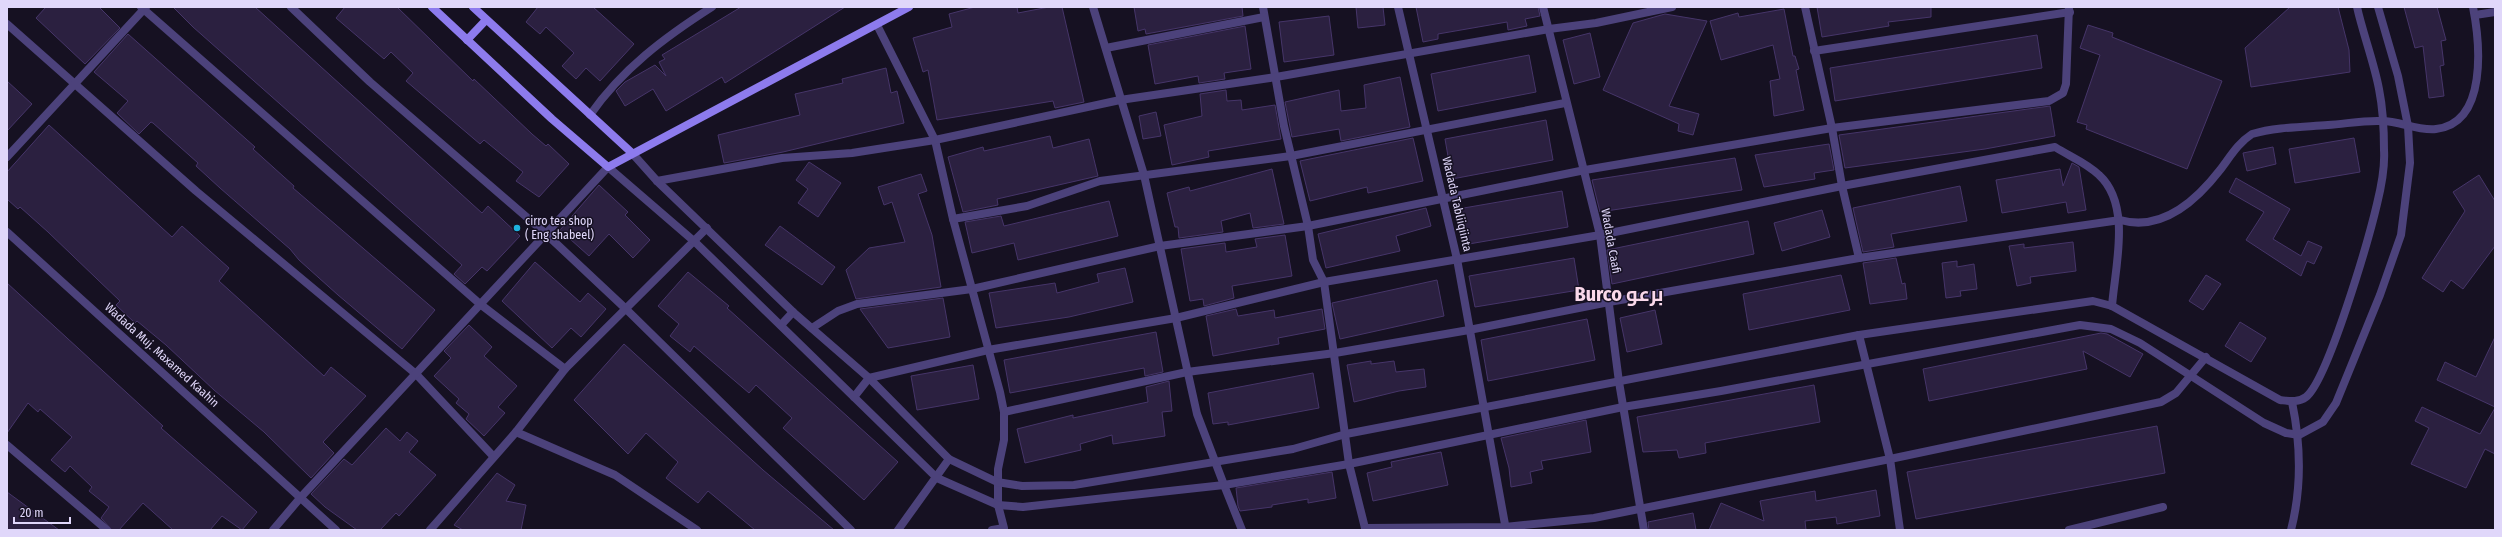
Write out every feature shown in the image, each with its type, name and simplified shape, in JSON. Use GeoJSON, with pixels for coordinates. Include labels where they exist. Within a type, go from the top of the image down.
{"type":"FeatureCollection","features":[{"type":"Feature","properties":{"kind":"main road"},"geometry":{"type":"LineString","coordinates":[[432,7],[608,167],[909,7]]}},
{"type":"Feature","properties":{"kind":"main road"},"geometry":{"type":"LineString","coordinates":[[473,7],[632,153]]}},
{"type":"Feature","properties":{"kind":"main road"},"geometry":{"type":"LineString","coordinates":[[467,40],[486,20]]}},
{"type":"Feature","properties":{"kind":"street"},"geometry":{"type":"LineString","coordinates":[[290,7],[370,82],[545,233],[626,308],[851,530]]}},
{"type":"Feature","properties":{"kind":"street"},"geometry":{"type":"LineString","coordinates":[[1094,7],[1120,100],[1144,175],[1197,414],[1242,530]]}},
{"type":"Feature","properties":{"kind":"street"},"geometry":{"type":"LineString","coordinates":[[1263,7],[1291,156],[1308,226],[1313,260],[1324,282],[1335,353],[1349,464],[1366,529],[1505,528],[1594,518],[1890,459],[2161,402],[2176,393],[2192,376],[2206,357]]}},
{"type":"Feature","properties":{"kind":"street","name":"Wadada Tabliiqiinta"},"geometry":{"type":"LineString","coordinates":[[1398,7],[1411,53],[1457,259],[1484,408],[1487,436],[1505,528]]}},
{"type":"Feature","properties":{"kind":"street","name":"Wadada Caafi"},"geometry":{"type":"LineString","coordinates":[[1543,7],[1565,103],[1585,170],[1600,235],[1619,382],[1644,530]]}},
{"type":"Feature","properties":{"kind":"street"},"geometry":{"type":"LineString","coordinates":[[657,181],[782,158],[852,153],[934,140],[1120,100],[1276,77],[1549,29],[1596,23],[1672,7]]}},
{"type":"Feature","properties":{"kind":"street"},"geometry":{"type":"LineString","coordinates":[[1806,7],[1814,51],[1832,128],[1842,186],[1860,258]]}},
{"type":"Feature","properties":{"kind":"street"},"geometry":{"type":"LineString","coordinates":[[632,153],[657,181],[793,312],[869,378],[949,459],[997,482],[1022,486],[1074,485],[1216,463],[1293,449],[1346,434],[1859,335],[2093,301],[2112,306],[2206,357],[2280,400],[2292,402],[2305,397],[2317,384],[2346,307],[2378,203],[2384,152],[2383,120],[2379,88],[2357,7]]}},
{"type":"Feature","properties":{"kind":"street"},"geometry":{"type":"LineString","coordinates":[[273,530],[301,497],[608,167],[695,242],[937,478],[998,505],[1023,507],[1224,485],[1349,464],[1623,407],[1865,365],[2080,325],[2111,329],[2140,343],[2264,423],[2286,433],[2299,435],[2323,422],[2336,403],[2385,280],[2401,235],[2407,197],[2410,163],[2408,126],[2398,76],[2378,7]]}},
{"type":"Feature","properties":{"kind":"street"},"geometry":{"type":"LineString","coordinates":[[7,156],[144,8],[480,304],[565,369]]}},
{"type":"Feature","properties":{"kind":"street"},"geometry":{"type":"LineString","coordinates":[[590,115],[606,92],[646,53],[710,8]]}},
{"type":"Feature","properties":{"kind":"street"},"geometry":{"type":"LineString","coordinates":[[812,328],[838,311],[857,304],[972,288],[1160,246],[1308,226],[1585,170],[1832,128],[2049,101],[2058,98],[2063,94],[2066,84],[2065,66],[2069,10],[1814,51]]}},
{"type":"Feature","properties":{"kind":"street"},"geometry":{"type":"LineString","coordinates":[[1004,412],[1187,372],[1335,353],[1469,330],[1609,302],[1860,258],[2120,220],[2136,224],[2150,222],[2167,216],[2191,202],[2212,180],[2238,145],[2252,134],[2383,120],[2408,126],[2437,129],[2452,123],[2466,112],[2476,88],[2478,62],[2474,11],[2495,12]]}},
{"type":"Feature","properties":{"kind":"street"},"geometry":{"type":"LineString","coordinates":[[1106,48],[1264,16]]}},
{"type":"Feature","properties":{"kind":"street"},"geometry":{"type":"LineString","coordinates":[[7,24],[73,85],[196,191],[416,374],[493,456]]}},
{"type":"Feature","properties":{"kind":"street"},"geometry":{"type":"LineString","coordinates":[[877,25],[934,140],[953,219],[1004,412],[1004,440],[999,458],[997,482],[998,505],[1004,529],[992,530]]}},
{"type":"Feature","properties":{"kind":"street"},"geometry":{"type":"LineString","coordinates":[[953,219],[1027,206],[1100,181],[1291,156],[1565,103]]}},
{"type":"Feature","properties":{"kind":"street"},"geometry":{"type":"LineString","coordinates":[[854,397],[869,378],[988,350],[1176,318],[1324,282],[1600,235],[1842,186],[2055,147],[2100,176],[2116,204],[2120,220],[2112,306]]}},
{"type":"Feature","properties":{"kind":"street"},"geometry":{"type":"LineString","coordinates":[[430,530],[493,456],[516,432],[565,369],[695,242],[707,228]]}},
{"type":"Feature","properties":{"kind":"street","name":"Wadada Muj. Maxamed Kaahin"},"geometry":{"type":"LineString","coordinates":[[7,232],[336,530]]}},
{"type":"Feature","properties":{"kind":"street"},"geometry":{"type":"LineString","coordinates":[[782,326],[793,312]]}},
{"type":"Feature","properties":{"kind":"street"},"geometry":{"type":"LineString","coordinates":[[1859,335],[1865,365],[1890,459],[1900,530]]}},
{"type":"Feature","properties":{"kind":"street"},"geometry":{"type":"LineString","coordinates":[[2291,530],[2298,505],[2299,435],[2292,402]]}},
{"type":"Feature","properties":{"kind":"street"},"geometry":{"type":"LineString","coordinates":[[516,432],[615,475],[696,530]]}},
{"type":"Feature","properties":{"kind":"street"},"geometry":{"type":"LineString","coordinates":[[7,444],[107,530]]}},
{"type":"Feature","properties":{"kind":"street"},"geometry":{"type":"LineString","coordinates":[[898,530],[937,478],[949,459]]}},
{"type":"Feature","properties":{"kind":"street"},"geometry":{"type":"LineString","coordinates":[[2069,530],[2163,507]]}},
{"type":"Feature","properties":{"kind":"building"},"geometry":{"type":"Polygon","coordinates":[[[46,7],[99,7],[120,28],[85,64],[36,18],[46,7]]]}},
{"type":"Feature","properties":{"kind":"building"},"geometry":{"type":"Polygon","coordinates":[[[173,7],[255,7],[482,213],[488,206],[520,236],[487,271],[482,267],[465,284],[454,274],[462,265],[193,27],[173,7]]]}},
{"type":"Feature","properties":{"kind":"building"},"geometry":{"type":"Polygon","coordinates":[[[345,7],[397,7],[473,81],[474,79],[532,134],[546,146],[548,144],[569,164],[539,197],[516,181],[523,172],[484,140],[480,144],[406,81],[413,73],[391,52],[384,59],[336,18],[345,7]]]}},
{"type":"Feature","properties":{"kind":"building"},"geometry":{"type":"Polygon","coordinates":[[[538,7],[593,7],[634,44],[600,81],[586,68],[576,79],[562,66],[574,53],[546,27],[540,34],[526,22],[538,7]]]}},
{"type":"Feature","properties":{"kind":"building"},"geometry":{"type":"Polygon","coordinates":[[[741,7],[845,7],[725,83],[722,77],[666,111],[653,89],[625,106],[616,91],[625,82],[655,65],[666,76],[659,62],[665,59],[662,55],[741,7]]]}},
{"type":"Feature","properties":{"kind":"building"},"geometry":{"type":"Polygon","coordinates":[[[975,7],[1017,7],[1018,13],[1049,7],[1062,7],[1084,102],[1055,108],[1053,101],[937,120],[928,70],[923,72],[913,38],[952,27],[949,14],[975,7]]]}},
{"type":"Feature","properties":{"kind":"building"},"geometry":{"type":"Polygon","coordinates":[[[1134,7],[1242,7],[1243,16],[1146,34],[1145,29],[1138,31],[1134,7]]]}},
{"type":"Feature","properties":{"kind":"building"},"geometry":{"type":"Polygon","coordinates":[[[1356,7],[1383,7],[1385,25],[1358,28],[1356,7]]]}},
{"type":"Feature","properties":{"kind":"building"},"geometry":{"type":"Polygon","coordinates":[[[1416,7],[1538,7],[1540,16],[1525,19],[1527,26],[1508,30],[1507,22],[1438,34],[1438,39],[1423,42],[1416,7]]]}},
{"type":"Feature","properties":{"kind":"building"},"geometry":{"type":"Polygon","coordinates":[[[1817,7],[1931,7],[1931,17],[1888,22],[1889,26],[1822,37],[1817,7]]]}},
{"type":"Feature","properties":{"kind":"building"},"geometry":{"type":"Polygon","coordinates":[[[2290,7],[2338,7],[2349,50],[2350,72],[2251,87],[2245,48],[2290,7]]]}},
{"type":"Feature","properties":{"kind":"building"},"geometry":{"type":"Polygon","coordinates":[[[2404,7],[2437,7],[2446,40],[2441,41],[2444,65],[2440,66],[2444,96],[2429,98],[2423,46],[2415,48],[2404,7]]]}},
{"type":"Feature","properties":{"kind":"building"},"geometry":{"type":"Polygon","coordinates":[[[1784,9],[1793,56],[1795,56],[1799,69],[1796,70],[1804,110],[1774,116],[1770,81],[1780,79],[1773,45],[1721,60],[1710,21],[1738,13],[1739,17],[1784,9]]]}},
{"type":"Feature","properties":{"kind":"building"},"geometry":{"type":"Polygon","coordinates":[[[1665,14],[1707,21],[1669,106],[1699,114],[1693,135],[1678,131],[1679,124],[1603,90],[1633,23],[1665,14]]]}},
{"type":"Feature","properties":{"kind":"building"},"geometry":{"type":"Polygon","coordinates":[[[1329,16],[1334,55],[1284,62],[1279,22],[1329,16]]]}},
{"type":"Feature","properties":{"kind":"building"},"geometry":{"type":"Polygon","coordinates":[[[2088,25],[2113,33],[2112,37],[2222,81],[2187,169],[2086,129],[2087,125],[2077,122],[2100,55],[2080,48],[2088,25]]]}},
{"type":"Feature","properties":{"kind":"building"},"geometry":{"type":"Polygon","coordinates":[[[1245,26],[1251,69],[1224,73],[1225,79],[1199,83],[1198,76],[1155,84],[1148,45],[1245,26]]]}},
{"type":"Feature","properties":{"kind":"building"},"geometry":{"type":"Polygon","coordinates":[[[1590,33],[1600,77],[1574,84],[1563,40],[1590,33]]]}},
{"type":"Feature","properties":{"kind":"building"},"geometry":{"type":"Polygon","coordinates":[[[128,34],[255,147],[253,149],[294,186],[293,188],[435,310],[402,349],[299,260],[290,249],[196,166],[198,163],[153,123],[151,122],[139,134],[117,113],[128,101],[94,72],[128,34]]]}},
{"type":"Feature","properties":{"kind":"building"},"geometry":{"type":"Polygon","coordinates":[[[2037,35],[2042,68],[1835,101],[1830,68],[2037,35]]]}},
{"type":"Feature","properties":{"kind":"building"},"geometry":{"type":"Polygon","coordinates":[[[1529,55],[1536,92],[1438,111],[1431,74],[1529,55]]]}},
{"type":"Feature","properties":{"kind":"building"},"geometry":{"type":"Polygon","coordinates":[[[886,68],[891,93],[897,91],[904,123],[783,152],[724,163],[718,135],[800,115],[795,94],[843,83],[842,79],[886,68]]]}},
{"type":"Feature","properties":{"kind":"building"},"geometry":{"type":"Polygon","coordinates":[[[1400,77],[1410,127],[1341,141],[1339,129],[1292,137],[1285,102],[1339,90],[1341,111],[1366,108],[1364,85],[1400,77]]]}},
{"type":"Feature","properties":{"kind":"building"},"geometry":{"type":"Polygon","coordinates":[[[7,81],[32,104],[7,131],[7,81]]]}},
{"type":"Feature","properties":{"kind":"building"},"geometry":{"type":"Polygon","coordinates":[[[1226,90],[1227,101],[1241,100],[1242,110],[1275,105],[1281,139],[1208,151],[1209,157],[1172,165],[1164,125],[1202,116],[1200,94],[1226,90]]]}},
{"type":"Feature","properties":{"kind":"building"},"geometry":{"type":"Polygon","coordinates":[[[2050,106],[2055,136],[1985,149],[1845,168],[1839,135],[2050,106]]]}},
{"type":"Feature","properties":{"kind":"building"},"geometry":{"type":"Polygon","coordinates":[[[1156,112],[1161,136],[1143,139],[1139,116],[1156,112]]]}},
{"type":"Feature","properties":{"kind":"building"},"geometry":{"type":"Polygon","coordinates":[[[1546,120],[1553,160],[1452,179],[1445,139],[1546,120]]]}},
{"type":"Feature","properties":{"kind":"building"},"geometry":{"type":"Polygon","coordinates":[[[49,125],[172,237],[182,226],[229,268],[219,281],[324,376],[331,367],[366,396],[323,442],[334,453],[311,478],[264,432],[214,390],[166,345],[137,321],[135,323],[116,305],[120,301],[48,232],[20,207],[18,209],[7,199],[7,172],[49,125]]]}},
{"type":"Feature","properties":{"kind":"building"},"geometry":{"type":"Polygon","coordinates":[[[1050,136],[1053,148],[1089,139],[1098,176],[997,199],[998,205],[963,212],[948,157],[983,147],[984,151],[1050,136]]]}},
{"type":"Feature","properties":{"kind":"building"},"geometry":{"type":"Polygon","coordinates":[[[1413,138],[1423,181],[1368,193],[1367,187],[1310,201],[1300,161],[1413,138]]]}},
{"type":"Feature","properties":{"kind":"building"},"geometry":{"type":"Polygon","coordinates":[[[2354,138],[2360,172],[2295,183],[2289,149],[2354,138]]]}},
{"type":"Feature","properties":{"kind":"building"},"geometry":{"type":"Polygon","coordinates":[[[1829,144],[1834,170],[1814,173],[1815,179],[1764,187],[1755,155],[1829,144]]]}},
{"type":"Feature","properties":{"kind":"building"},"geometry":{"type":"Polygon","coordinates":[[[2273,147],[2276,164],[2247,171],[2243,153],[2273,147]]]}},
{"type":"Feature","properties":{"kind":"building"},"geometry":{"type":"Polygon","coordinates":[[[1735,158],[1742,190],[1600,212],[1592,180],[1735,158]]]}},
{"type":"Feature","properties":{"kind":"building"},"geometry":{"type":"Polygon","coordinates":[[[809,162],[841,183],[818,217],[798,203],[808,189],[796,180],[809,162]]]}},
{"type":"Feature","properties":{"kind":"building"},"geometry":{"type":"Polygon","coordinates":[[[2072,163],[2079,167],[2086,210],[2068,213],[2066,202],[2002,213],[1996,180],[2060,169],[2063,186],[2072,163]]]}},
{"type":"Feature","properties":{"kind":"building"},"geometry":{"type":"Polygon","coordinates":[[[1272,169],[1284,224],[1253,228],[1250,213],[1221,221],[1223,232],[1179,238],[1178,227],[1175,227],[1167,193],[1189,187],[1190,191],[1272,169]]]}},
{"type":"Feature","properties":{"kind":"building"},"geometry":{"type":"Polygon","coordinates":[[[921,174],[927,191],[918,194],[932,235],[941,287],[856,299],[846,270],[869,248],[905,242],[892,202],[884,205],[878,187],[921,174]]]}},
{"type":"Feature","properties":{"kind":"building"},"geometry":{"type":"Polygon","coordinates":[[[2479,175],[2495,201],[2495,246],[2463,289],[2451,280],[2443,292],[2422,278],[2465,211],[2453,192],[2479,175]]]}},
{"type":"Feature","properties":{"kind":"building"},"geometry":{"type":"Polygon","coordinates":[[[2236,178],[2290,209],[2273,239],[2301,256],[2308,241],[2322,247],[2314,264],[2307,261],[2301,276],[2246,240],[2264,212],[2229,192],[2236,178]]]}},
{"type":"Feature","properties":{"kind":"building"},"geometry":{"type":"Polygon","coordinates":[[[599,185],[628,212],[625,215],[650,240],[633,258],[609,234],[589,256],[560,230],[599,185]]]}},
{"type":"Feature","properties":{"kind":"building"},"geometry":{"type":"Polygon","coordinates":[[[1960,186],[1967,221],[1891,234],[1894,247],[1863,252],[1853,208],[1960,186]]]}},
{"type":"Feature","properties":{"kind":"building"},"geometry":{"type":"Polygon","coordinates":[[[1562,191],[1568,227],[1463,245],[1458,209],[1562,191]]]}},
{"type":"Feature","properties":{"kind":"building"},"geometry":{"type":"Polygon","coordinates":[[[1109,201],[1118,236],[1018,260],[1014,243],[972,253],[965,222],[1001,216],[1004,226],[1109,201]]]}},
{"type":"Feature","properties":{"kind":"building"},"geometry":{"type":"Polygon","coordinates":[[[1426,208],[1431,226],[1396,236],[1400,251],[1326,268],[1318,234],[1426,208]]]}},
{"type":"Feature","properties":{"kind":"building"},"geometry":{"type":"Polygon","coordinates":[[[1822,210],[1830,237],[1782,251],[1774,223],[1822,210]]]}},
{"type":"Feature","properties":{"kind":"building"},"geometry":{"type":"Polygon","coordinates":[[[1748,221],[1754,254],[1612,284],[1607,250],[1748,221]]]}},
{"type":"Feature","properties":{"kind":"building"},"geometry":{"type":"Polygon","coordinates":[[[780,226],[835,267],[822,285],[765,245],[780,226]]]}},
{"type":"Feature","properties":{"kind":"building"},"geometry":{"type":"Polygon","coordinates":[[[1285,235],[1292,276],[1232,286],[1234,298],[1204,306],[1203,299],[1190,301],[1181,249],[1225,243],[1226,252],[1257,247],[1255,239],[1285,235]]]}},
{"type":"Feature","properties":{"kind":"building"},"geometry":{"type":"Polygon","coordinates":[[[2073,242],[2076,271],[2030,277],[2031,283],[2017,286],[2009,246],[2024,244],[2024,248],[2073,242]]]}},
{"type":"Feature","properties":{"kind":"building"},"geometry":{"type":"Polygon","coordinates":[[[1574,258],[1579,290],[1475,307],[1469,276],[1574,258]]]}},
{"type":"Feature","properties":{"kind":"building"},"geometry":{"type":"Polygon","coordinates":[[[1896,258],[1902,284],[1905,283],[1907,299],[1870,304],[1863,263],[1896,258]]]}},
{"type":"Feature","properties":{"kind":"building"},"geometry":{"type":"Polygon","coordinates":[[[1957,261],[1957,267],[1974,264],[1977,289],[1960,291],[1961,296],[1946,298],[1942,263],[1957,261]]]}},
{"type":"Feature","properties":{"kind":"building"},"geometry":{"type":"Polygon","coordinates":[[[535,262],[580,302],[588,293],[606,309],[581,337],[571,328],[552,348],[502,301],[535,262]]]}},
{"type":"Feature","properties":{"kind":"building"},"geometry":{"type":"Polygon","coordinates":[[[1125,268],[1133,302],[1069,317],[996,328],[989,293],[1055,283],[1057,293],[1099,282],[1097,274],[1125,268]]]}},
{"type":"Feature","properties":{"kind":"building"},"geometry":{"type":"Polygon","coordinates":[[[688,272],[729,306],[727,308],[898,462],[864,500],[783,428],[792,418],[756,385],[749,393],[694,346],[690,352],[670,336],[679,324],[658,306],[688,272]]]}},
{"type":"Feature","properties":{"kind":"building"},"geometry":{"type":"Polygon","coordinates":[[[1841,275],[1850,310],[1749,330],[1743,294],[1841,275]]]}},
{"type":"Feature","properties":{"kind":"building"},"geometry":{"type":"Polygon","coordinates":[[[2206,275],[2221,284],[2203,310],[2189,301],[2206,275]]]}},
{"type":"Feature","properties":{"kind":"building"},"geometry":{"type":"Polygon","coordinates":[[[1437,280],[1444,316],[1340,339],[1332,303],[1437,280]]]}},
{"type":"Feature","properties":{"kind":"building"},"geometry":{"type":"Polygon","coordinates":[[[7,283],[163,426],[161,428],[257,512],[242,530],[222,516],[210,530],[173,530],[143,503],[119,530],[112,530],[101,518],[109,507],[89,491],[92,487],[70,466],[65,472],[51,460],[72,437],[40,409],[38,412],[28,403],[7,433],[7,283]]]}},
{"type":"Feature","properties":{"kind":"building"},"geometry":{"type":"Polygon","coordinates":[[[943,298],[950,337],[888,348],[860,309],[943,298]]]}},
{"type":"Feature","properties":{"kind":"building"},"geometry":{"type":"Polygon","coordinates":[[[1236,309],[1238,316],[1274,310],[1275,318],[1322,309],[1325,329],[1278,338],[1279,344],[1213,356],[1206,316],[1236,309]]]}},
{"type":"Feature","properties":{"kind":"building"},"geometry":{"type":"Polygon","coordinates":[[[1655,310],[1662,344],[1627,352],[1620,318],[1655,310]]]}},
{"type":"Feature","properties":{"kind":"building"},"geometry":{"type":"Polygon","coordinates":[[[1587,319],[1595,360],[1488,381],[1481,340],[1587,319]]]}},
{"type":"Feature","properties":{"kind":"building"},"geometry":{"type":"Polygon","coordinates":[[[2240,322],[2266,338],[2251,362],[2225,346],[2240,322]]]}},
{"type":"Feature","properties":{"kind":"building"},"geometry":{"type":"Polygon","coordinates":[[[469,325],[492,347],[484,356],[517,386],[498,407],[505,413],[484,436],[466,419],[469,414],[456,403],[459,399],[434,376],[451,358],[444,351],[469,325]]]}},
{"type":"Feature","properties":{"kind":"building"},"geometry":{"type":"Polygon","coordinates":[[[1156,332],[1163,372],[1145,376],[1144,368],[1010,393],[1004,360],[1156,332]]]}},
{"type":"Feature","properties":{"kind":"building"},"geometry":{"type":"Polygon","coordinates":[[[2101,333],[2107,334],[2143,354],[2130,377],[2083,351],[2087,369],[1929,401],[1923,369],[2101,333]]]}},
{"type":"Feature","properties":{"kind":"building"},"geometry":{"type":"Polygon","coordinates":[[[2495,337],[2495,407],[2437,380],[2445,362],[2476,377],[2495,337]]]}},
{"type":"Feature","properties":{"kind":"building"},"geometry":{"type":"Polygon","coordinates":[[[624,344],[763,470],[834,530],[755,530],[708,491],[698,503],[666,478],[678,462],[646,433],[628,454],[574,400],[624,344]]]}},
{"type":"Feature","properties":{"kind":"building"},"geometry":{"type":"Polygon","coordinates":[[[1371,361],[1371,364],[1394,361],[1396,372],[1424,369],[1426,387],[1399,391],[1354,402],[1347,365],[1371,361]]]}},
{"type":"Feature","properties":{"kind":"building"},"geometry":{"type":"Polygon","coordinates":[[[973,365],[979,399],[917,410],[911,376],[973,365]]]}},
{"type":"Feature","properties":{"kind":"building"},"geometry":{"type":"Polygon","coordinates":[[[1313,373],[1319,408],[1228,425],[1228,422],[1213,424],[1208,393],[1313,373]]]}},
{"type":"Feature","properties":{"kind":"building"},"geometry":{"type":"Polygon","coordinates":[[[1169,381],[1172,411],[1162,412],[1165,436],[1113,444],[1112,435],[1080,444],[1081,450],[1025,463],[1017,429],[1073,415],[1073,418],[1148,402],[1146,387],[1169,381]]]}},
{"type":"Feature","properties":{"kind":"building"},"geometry":{"type":"Polygon","coordinates":[[[1814,385],[1820,422],[1705,443],[1706,453],[1679,458],[1677,450],[1643,452],[1637,417],[1814,385]]]}},
{"type":"Feature","properties":{"kind":"building"},"geometry":{"type":"Polygon","coordinates":[[[2422,407],[2480,434],[2495,408],[2495,454],[2485,449],[2466,488],[2411,464],[2429,428],[2415,421],[2422,407]]]}},
{"type":"Feature","properties":{"kind":"building"},"geometry":{"type":"Polygon","coordinates":[[[1586,420],[1591,452],[1541,461],[1543,469],[1530,472],[1532,483],[1511,487],[1509,468],[1501,438],[1586,420]]]}},
{"type":"Feature","properties":{"kind":"building"},"geometry":{"type":"Polygon","coordinates":[[[2157,426],[2165,473],[1916,519],[1907,472],[2157,426]]]}},
{"type":"Feature","properties":{"kind":"building"},"geometry":{"type":"Polygon","coordinates":[[[386,428],[400,441],[407,432],[418,441],[409,452],[436,475],[399,516],[396,513],[380,530],[357,530],[325,507],[311,494],[344,459],[352,465],[386,428]]]}},
{"type":"Feature","properties":{"kind":"building"},"geometry":{"type":"Polygon","coordinates":[[[1441,452],[1448,485],[1373,501],[1367,473],[1392,467],[1391,462],[1441,452]]]}},
{"type":"Feature","properties":{"kind":"building"},"geometry":{"type":"Polygon","coordinates":[[[1332,472],[1336,498],[1308,503],[1308,499],[1272,505],[1272,507],[1240,511],[1238,506],[1236,488],[1332,472]]]}},
{"type":"Feature","properties":{"kind":"building"},"geometry":{"type":"Polygon","coordinates":[[[497,473],[515,485],[506,501],[526,505],[521,530],[463,530],[454,525],[497,473]]]}},
{"type":"Feature","properties":{"kind":"building"},"geometry":{"type":"Polygon","coordinates":[[[1876,490],[1880,516],[1837,524],[1836,517],[1805,521],[1806,530],[1709,530],[1721,503],[1764,521],[1760,501],[1815,491],[1816,501],[1876,490]]]}},
{"type":"Feature","properties":{"kind":"building"},"geometry":{"type":"Polygon","coordinates":[[[7,492],[59,530],[7,530],[7,492]]]}},
{"type":"Feature","properties":{"kind":"building"},"geometry":{"type":"Polygon","coordinates":[[[1693,513],[1696,530],[1649,530],[1648,522],[1693,513]]]}},
{"type":"Feature","properties":{"kind":"place","name":"cirro tea shop ( Eng shabeel)"},"geometry":{"type":"Point","coordinates":[517,228]}},
{"type":"Feature","properties":{"kind":"district","name":"Burco برعو"},"geometry":{"type":"Point","coordinates":[1619,294]}}]}
